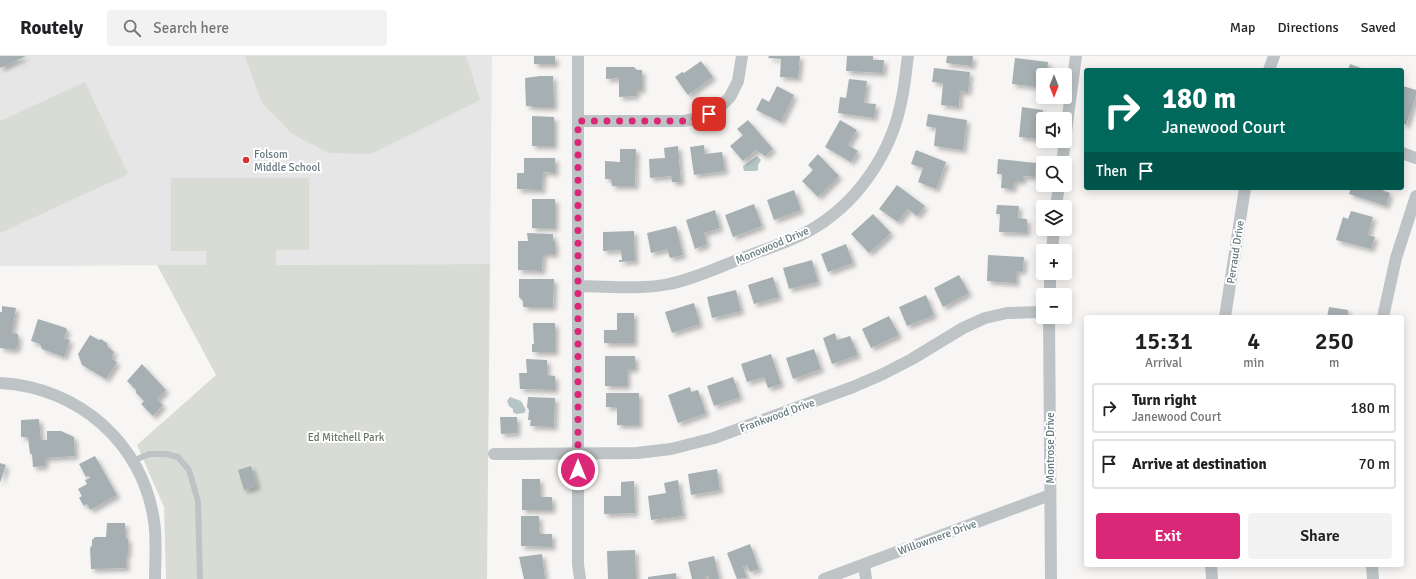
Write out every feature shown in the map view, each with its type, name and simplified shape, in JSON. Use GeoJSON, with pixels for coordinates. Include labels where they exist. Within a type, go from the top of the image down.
{"type":"FeatureCollection","features":[{"type":"Feature","properties":{"kind":"street"},"geometry":{"type":"LineString","coordinates":[[578,56],[578,564],[580,579]]}},
{"type":"Feature","properties":{"kind":"street"},"geometry":{"type":"LineString","coordinates":[[578,121],[683,121],[701,118],[717,110],[730,97],[738,80],[742,56]]}},
{"type":"Feature","properties":{"kind":"street","name":"Monowood Drive"},"geometry":{"type":"LineString","coordinates":[[578,286],[645,287],[669,284],[791,240],[825,221],[855,194],[878,163],[898,117],[908,56]]}},
{"type":"Feature","properties":{"kind":"street"},"geometry":{"type":"LineString","coordinates":[[1069,112],[1076,56]]}},
{"type":"Feature","properties":{"kind":"street"},"geometry":{"type":"LineString","coordinates":[[1270,68],[1274,56]]}},
{"type":"Feature","properties":{"kind":"street"},"geometry":{"type":"LineString","coordinates":[[1404,154],[1416,158]]}},
{"type":"Feature","properties":{"kind":"street","name":"Perraud Drive"},"geometry":{"type":"LineString","coordinates":[[1225,315],[1245,190]]}},
{"type":"Feature","properties":{"kind":"street"},"geometry":{"type":"LineString","coordinates":[[1383,315],[1396,258],[1416,196]]}},
{"type":"Feature","properties":{"kind":"street","name":"Frankwood Drive"},"geometry":{"type":"LineString","coordinates":[[494,454],[637,453],[671,449],[714,438],[853,387],[883,374],[912,359],[963,328],[985,318],[1007,313],[1036,312]]}},
{"type":"Feature","properties":{"kind":"street","name":"Montrose Drive"},"geometry":{"type":"LineString","coordinates":[[1049,324],[1051,579]]}},
{"type":"Feature","properties":{"kind":"street"},"geometry":{"type":"LineString","coordinates":[[0,383],[24,386],[45,391],[76,405],[94,417],[111,432],[125,449],[133,461],[146,488],[154,521],[155,579]]}},
{"type":"Feature","properties":{"kind":"street","name":"Willowmere Drive"},"geometry":{"type":"LineString","coordinates":[[824,579],[1050,495]]}},
{"type":"Feature","properties":{"kind":"street"},"geometry":{"type":"LineString","coordinates":[[864,565],[866,579]]}},
{"type":"Feature","properties":{"kind":"street"},"geometry":{"type":"LineString","coordinates":[[1211,567],[1212,579]]}},
{"type":"Feature","properties":{"kind":"street"},"geometry":{"type":"LineString","coordinates":[[1372,567],[1373,579]]}},
{"type":"Feature","properties":{"kind":"lane"},"geometry":{"type":"LineString","coordinates":[[133,461],[150,454],[166,454],[178,457],[189,470],[198,501],[200,579]]}},
{"type":"Feature","properties":{"kind":"shaded area","name":"Folsom Middle School"},"geometry":{"type":"Polygon","coordinates":[[[0,56],[492,56],[490,264],[0,266],[0,56]]]}},
{"type":"Feature","properties":{"kind":"shaded area"},"geometry":{"type":"Polygon","coordinates":[[[757,156],[761,160],[758,165],[758,170],[744,171],[743,166],[757,156]]]}},
{"type":"Feature","properties":{"kind":"shaded area"},"geometry":{"type":"Polygon","coordinates":[[[510,397],[521,401],[526,410],[524,413],[516,414],[513,412],[513,409],[509,406],[507,401],[510,397]]]}},
{"type":"Feature","properties":{"kind":"green space"},"geometry":{"type":"Polygon","coordinates":[[[245,56],[466,56],[480,100],[371,154],[329,153],[292,134],[262,103],[245,56]]]}},
{"type":"Feature","properties":{"kind":"green space"},"geometry":{"type":"Polygon","coordinates":[[[85,82],[128,174],[0,233],[0,121],[85,82]]]}},
{"type":"Feature","properties":{"kind":"green space","name":"Ed Mitchell Park"},"geometry":{"type":"Polygon","coordinates":[[[171,178],[309,178],[309,250],[276,250],[276,265],[490,264],[487,579],[166,579],[164,507],[137,445],[216,375],[157,265],[206,265],[206,251],[171,251],[171,178]]]}},
{"type":"Feature","properties":{"kind":"building"},"geometry":{"type":"Polygon","coordinates":[[[0,56],[26,56],[0,68],[0,56]]]}},
{"type":"Feature","properties":{"kind":"building"},"geometry":{"type":"Polygon","coordinates":[[[534,56],[555,56],[555,64],[534,64],[534,56]]]}},
{"type":"Feature","properties":{"kind":"building"},"geometry":{"type":"Polygon","coordinates":[[[769,56],[800,56],[798,78],[780,77],[781,59],[768,58],[769,56]]]}},
{"type":"Feature","properties":{"kind":"building"},"geometry":{"type":"Polygon","coordinates":[[[847,56],[873,56],[873,60],[884,60],[883,73],[846,71],[847,56]]]}},
{"type":"Feature","properties":{"kind":"building"},"geometry":{"type":"Polygon","coordinates":[[[947,56],[973,56],[972,66],[946,63],[947,56]]]}},
{"type":"Feature","properties":{"kind":"building"},"geometry":{"type":"Polygon","coordinates":[[[1015,58],[1048,62],[1048,68],[1036,68],[1036,87],[1012,84],[1015,58]]]}},
{"type":"Feature","properties":{"kind":"building"},"geometry":{"type":"Polygon","coordinates":[[[701,61],[713,77],[688,95],[675,77],[682,72],[684,73],[701,61]]]}},
{"type":"Feature","properties":{"kind":"building"},"geometry":{"type":"Polygon","coordinates":[[[1350,64],[1361,68],[1349,68],[1350,64]]]}},
{"type":"Feature","properties":{"kind":"building"},"geometry":{"type":"Polygon","coordinates":[[[606,67],[634,67],[637,70],[642,70],[642,90],[636,90],[636,96],[619,97],[619,78],[606,79],[606,67]]]}},
{"type":"Feature","properties":{"kind":"building"},"geometry":{"type":"Polygon","coordinates":[[[934,68],[970,72],[968,92],[960,91],[959,107],[941,105],[943,83],[932,82],[934,68]]]}},
{"type":"Feature","properties":{"kind":"building"},"geometry":{"type":"Polygon","coordinates":[[[553,76],[554,107],[526,106],[525,78],[553,76]]]}},
{"type":"Feature","properties":{"kind":"building"},"geometry":{"type":"Polygon","coordinates":[[[849,79],[867,81],[864,103],[876,104],[874,118],[838,113],[840,97],[846,98],[849,79]]]}},
{"type":"Feature","properties":{"kind":"building"},"geometry":{"type":"Polygon","coordinates":[[[777,86],[794,95],[781,122],[756,110],[762,98],[769,102],[777,86]]]}},
{"type":"Feature","properties":{"kind":"building"},"geometry":{"type":"Polygon","coordinates":[[[1404,86],[1416,90],[1416,96],[1406,125],[1404,124],[1404,86]]]}},
{"type":"Feature","properties":{"kind":"building"},"geometry":{"type":"Polygon","coordinates":[[[1022,107],[1043,110],[1043,112],[1036,112],[1036,139],[1019,137],[1022,107]]]}},
{"type":"Feature","properties":{"kind":"building"},"geometry":{"type":"Polygon","coordinates":[[[928,114],[967,120],[963,150],[934,146],[936,128],[926,126],[928,114]]]}},
{"type":"Feature","properties":{"kind":"building"},"geometry":{"type":"Polygon","coordinates":[[[532,116],[554,117],[554,146],[532,146],[532,116]]]}},
{"type":"Feature","properties":{"kind":"building"},"geometry":{"type":"Polygon","coordinates":[[[748,120],[773,149],[765,156],[756,150],[743,161],[730,146],[743,135],[737,129],[748,120]]]}},
{"type":"Feature","properties":{"kind":"building"},"geometry":{"type":"Polygon","coordinates":[[[840,120],[857,130],[848,145],[858,151],[851,162],[825,147],[840,120]]]}},
{"type":"Feature","properties":{"kind":"building"},"geometry":{"type":"Polygon","coordinates":[[[704,145],[705,154],[722,152],[725,171],[694,175],[690,147],[704,145]]]}},
{"type":"Feature","properties":{"kind":"building"},"geometry":{"type":"Polygon","coordinates":[[[678,146],[681,182],[672,182],[671,176],[650,178],[649,159],[665,158],[664,148],[678,146]]]}},
{"type":"Feature","properties":{"kind":"building"},"geometry":{"type":"Polygon","coordinates":[[[620,149],[636,149],[635,186],[612,186],[611,179],[605,179],[605,161],[620,162],[620,149]]]}},
{"type":"Feature","properties":{"kind":"building"},"geometry":{"type":"Polygon","coordinates":[[[916,150],[946,162],[936,189],[918,182],[923,168],[911,164],[916,150]]]}},
{"type":"Feature","properties":{"kind":"building"},"geometry":{"type":"Polygon","coordinates":[[[818,154],[839,176],[818,197],[802,181],[813,170],[808,165],[818,154]]]}},
{"type":"Feature","properties":{"kind":"building"},"geometry":{"type":"Polygon","coordinates":[[[524,158],[555,158],[555,173],[543,172],[542,190],[517,189],[517,173],[524,173],[524,158]]]}},
{"type":"Feature","properties":{"kind":"building"},"geometry":{"type":"Polygon","coordinates":[[[998,159],[1036,163],[1035,177],[1023,176],[1023,181],[1014,181],[1013,189],[1001,188],[1002,174],[997,174],[998,159]]]}},
{"type":"Feature","properties":{"kind":"building"},"geometry":{"type":"Polygon","coordinates":[[[897,185],[925,206],[917,216],[908,209],[898,222],[879,209],[897,185]]]}},
{"type":"Feature","properties":{"kind":"building"},"geometry":{"type":"Polygon","coordinates":[[[794,190],[801,210],[774,220],[767,200],[794,190]]]}},
{"type":"Feature","properties":{"kind":"building"},"geometry":{"type":"Polygon","coordinates":[[[1350,190],[1382,190],[1390,193],[1386,206],[1349,194],[1350,190]]]}},
{"type":"Feature","properties":{"kind":"building"},"geometry":{"type":"Polygon","coordinates":[[[532,199],[555,199],[555,228],[532,228],[532,199]]]}},
{"type":"Feature","properties":{"kind":"building"},"geometry":{"type":"Polygon","coordinates":[[[754,204],[762,226],[733,237],[725,215],[754,204]]]}},
{"type":"Feature","properties":{"kind":"building"},"geometry":{"type":"Polygon","coordinates":[[[997,205],[1019,206],[1018,218],[1027,219],[1027,233],[999,232],[1000,214],[996,214],[997,205]]]}},
{"type":"Feature","properties":{"kind":"building"},"geometry":{"type":"Polygon","coordinates":[[[715,210],[720,228],[704,233],[707,244],[695,249],[686,220],[715,210]]]}},
{"type":"Feature","properties":{"kind":"building"},"geometry":{"type":"Polygon","coordinates":[[[1351,211],[1373,217],[1368,235],[1375,237],[1371,249],[1336,240],[1343,217],[1348,219],[1351,211]]]}},
{"type":"Feature","properties":{"kind":"building"},"geometry":{"type":"Polygon","coordinates":[[[873,214],[891,233],[869,253],[851,234],[873,214]]]}},
{"type":"Feature","properties":{"kind":"building"},"geometry":{"type":"Polygon","coordinates":[[[676,226],[683,255],[670,258],[667,249],[651,253],[647,233],[676,226]]]}},
{"type":"Feature","properties":{"kind":"building"},"geometry":{"type":"Polygon","coordinates":[[[634,231],[635,261],[619,262],[619,260],[622,260],[621,250],[603,251],[603,232],[634,231]]]}},
{"type":"Feature","properties":{"kind":"building"},"geometry":{"type":"Polygon","coordinates":[[[527,233],[553,234],[555,254],[543,254],[542,271],[518,270],[518,241],[528,241],[527,233]]]}},
{"type":"Feature","properties":{"kind":"building"},"geometry":{"type":"Polygon","coordinates":[[[846,244],[853,263],[828,272],[821,254],[846,244]]]}},
{"type":"Feature","properties":{"kind":"building"},"geometry":{"type":"Polygon","coordinates":[[[988,255],[1024,257],[1023,271],[1016,271],[1016,283],[987,281],[988,255]]]}},
{"type":"Feature","properties":{"kind":"building"},"geometry":{"type":"Polygon","coordinates":[[[812,260],[818,282],[789,289],[783,268],[812,260]]]}},
{"type":"Feature","properties":{"kind":"building"},"geometry":{"type":"Polygon","coordinates":[[[959,275],[969,293],[943,307],[934,288],[959,275]]]}},
{"type":"Feature","properties":{"kind":"building"},"geometry":{"type":"Polygon","coordinates":[[[773,277],[779,297],[754,304],[748,285],[773,277]]]}},
{"type":"Feature","properties":{"kind":"building"},"geometry":{"type":"Polygon","coordinates":[[[519,279],[554,279],[553,307],[523,307],[523,301],[519,297],[519,279]]]}},
{"type":"Feature","properties":{"kind":"building"},"geometry":{"type":"Polygon","coordinates":[[[736,290],[741,311],[712,318],[707,297],[736,290]]]}},
{"type":"Feature","properties":{"kind":"building"},"geometry":{"type":"Polygon","coordinates":[[[926,295],[934,315],[907,326],[899,307],[926,295]]]}},
{"type":"Feature","properties":{"kind":"building"},"geometry":{"type":"Polygon","coordinates":[[[694,303],[700,324],[672,333],[665,312],[694,303]]]}},
{"type":"Feature","properties":{"kind":"building"},"geometry":{"type":"Polygon","coordinates":[[[2,306],[16,308],[12,333],[18,334],[18,345],[15,350],[0,348],[0,312],[2,312],[2,306]]]}},
{"type":"Feature","properties":{"kind":"building"},"geometry":{"type":"Polygon","coordinates":[[[1329,307],[1348,310],[1348,315],[1327,315],[1329,307]]]}},
{"type":"Feature","properties":{"kind":"building"},"geometry":{"type":"Polygon","coordinates":[[[617,313],[634,313],[634,343],[604,343],[604,330],[617,330],[617,313]]]}},
{"type":"Feature","properties":{"kind":"building"},"geometry":{"type":"Polygon","coordinates":[[[889,316],[899,335],[871,348],[862,329],[889,316]]]}},
{"type":"Feature","properties":{"kind":"building"},"geometry":{"type":"Polygon","coordinates":[[[38,319],[66,328],[67,331],[64,338],[70,340],[64,357],[42,349],[40,344],[31,341],[38,319]]]}},
{"type":"Feature","properties":{"kind":"building"},"geometry":{"type":"Polygon","coordinates":[[[533,323],[555,323],[555,352],[532,352],[532,344],[534,344],[533,323]]]}},
{"type":"Feature","properties":{"kind":"building"},"geometry":{"type":"Polygon","coordinates":[[[835,333],[837,340],[850,336],[858,355],[832,364],[823,338],[835,333]]]}},
{"type":"Feature","properties":{"kind":"building"},"geometry":{"type":"Polygon","coordinates":[[[90,335],[107,343],[107,346],[114,352],[112,359],[117,362],[106,379],[82,365],[78,354],[90,335]]]}},
{"type":"Feature","properties":{"kind":"building"},"geometry":{"type":"Polygon","coordinates":[[[814,349],[821,369],[793,379],[786,358],[814,349]]]}},
{"type":"Feature","properties":{"kind":"building"},"geometry":{"type":"Polygon","coordinates":[[[771,354],[781,384],[768,388],[764,377],[747,382],[741,364],[771,354]]]}},
{"type":"Feature","properties":{"kind":"building"},"geometry":{"type":"Polygon","coordinates":[[[605,356],[635,356],[635,369],[627,369],[627,386],[605,386],[605,356]]]}},
{"type":"Feature","properties":{"kind":"building"},"geometry":{"type":"Polygon","coordinates":[[[526,359],[547,360],[547,375],[555,376],[555,390],[520,389],[519,373],[527,373],[526,359]]]}},
{"type":"Feature","properties":{"kind":"building"},"geometry":{"type":"Polygon","coordinates":[[[142,364],[166,390],[157,399],[163,405],[153,416],[141,404],[144,401],[127,381],[142,364]]]}},
{"type":"Feature","properties":{"kind":"building"},"geometry":{"type":"Polygon","coordinates":[[[733,377],[740,397],[714,406],[707,386],[733,377]]]}},
{"type":"Feature","properties":{"kind":"building"},"geometry":{"type":"Polygon","coordinates":[[[690,387],[691,392],[698,390],[706,413],[678,423],[668,395],[690,387]]]}},
{"type":"Feature","properties":{"kind":"building"},"geometry":{"type":"Polygon","coordinates":[[[606,393],[639,393],[639,425],[617,425],[617,407],[606,407],[606,393]]]}},
{"type":"Feature","properties":{"kind":"building"},"geometry":{"type":"Polygon","coordinates":[[[528,397],[555,398],[554,427],[530,426],[531,420],[528,420],[529,410],[527,407],[528,397]]]}},
{"type":"Feature","properties":{"kind":"building"},"geometry":{"type":"Polygon","coordinates":[[[500,417],[517,417],[517,433],[501,434],[500,417]]]}},
{"type":"Feature","properties":{"kind":"building"},"geometry":{"type":"Polygon","coordinates":[[[39,419],[41,440],[47,440],[47,431],[61,431],[74,437],[75,456],[45,458],[45,466],[33,467],[28,437],[21,437],[21,420],[39,419]]]}},
{"type":"Feature","properties":{"kind":"building"},"geometry":{"type":"Polygon","coordinates":[[[95,456],[117,495],[90,510],[87,504],[84,506],[79,498],[82,496],[78,489],[87,484],[85,480],[90,478],[89,476],[86,477],[79,464],[95,456]]]}},
{"type":"Feature","properties":{"kind":"building"},"geometry":{"type":"Polygon","coordinates":[[[0,463],[6,465],[0,483],[0,463]]]}},
{"type":"Feature","properties":{"kind":"building"},"geometry":{"type":"Polygon","coordinates":[[[251,466],[257,486],[244,490],[238,470],[251,466]]]}},
{"type":"Feature","properties":{"kind":"building"},"geometry":{"type":"Polygon","coordinates":[[[717,469],[720,490],[691,495],[688,474],[717,469]]]}},
{"type":"Feature","properties":{"kind":"building"},"geometry":{"type":"Polygon","coordinates":[[[522,479],[540,479],[540,497],[552,497],[552,510],[522,510],[522,479]]]}},
{"type":"Feature","properties":{"kind":"building"},"geometry":{"type":"Polygon","coordinates":[[[678,480],[683,516],[651,520],[648,496],[666,493],[664,483],[678,480]]]}},
{"type":"Feature","properties":{"kind":"building"},"geometry":{"type":"Polygon","coordinates":[[[634,481],[635,513],[604,514],[604,496],[621,496],[621,482],[634,481]]]}},
{"type":"Feature","properties":{"kind":"building"},"geometry":{"type":"Polygon","coordinates":[[[521,516],[539,516],[540,534],[552,534],[552,547],[521,546],[521,516]]]}},
{"type":"Feature","properties":{"kind":"building"},"geometry":{"type":"Polygon","coordinates":[[[107,523],[125,523],[125,537],[128,539],[126,568],[91,569],[90,548],[92,545],[92,540],[95,537],[106,537],[107,523]]]}},
{"type":"Feature","properties":{"kind":"building"},"geometry":{"type":"Polygon","coordinates":[[[750,544],[759,569],[750,572],[747,565],[743,567],[747,578],[737,579],[727,553],[750,544]]]}},
{"type":"Feature","properties":{"kind":"building"},"geometry":{"type":"Polygon","coordinates":[[[635,550],[636,579],[608,579],[607,551],[635,550]]]}},
{"type":"Feature","properties":{"kind":"building"},"geometry":{"type":"Polygon","coordinates":[[[542,554],[545,579],[524,579],[519,557],[542,554]]]}},
{"type":"Feature","properties":{"kind":"building"},"geometry":{"type":"Polygon","coordinates":[[[714,556],[719,579],[709,579],[709,576],[705,577],[705,579],[692,579],[688,562],[714,556]]]}},
{"type":"Feature","properties":{"kind":"building"},"geometry":{"type":"Polygon","coordinates":[[[676,573],[676,579],[648,579],[648,577],[676,573]]]}},
{"type":"Feature","properties":{"kind":"place","name":"Folsom Middle School"},"geometry":{"type":"Point","coordinates":[246,160]}},
{"type":"Feature","properties":{"kind":"route"},"geometry":{"type":"LineString","coordinates":[[578,470],[578,121],[683,121],[701,118],[709,114]]}}]}
